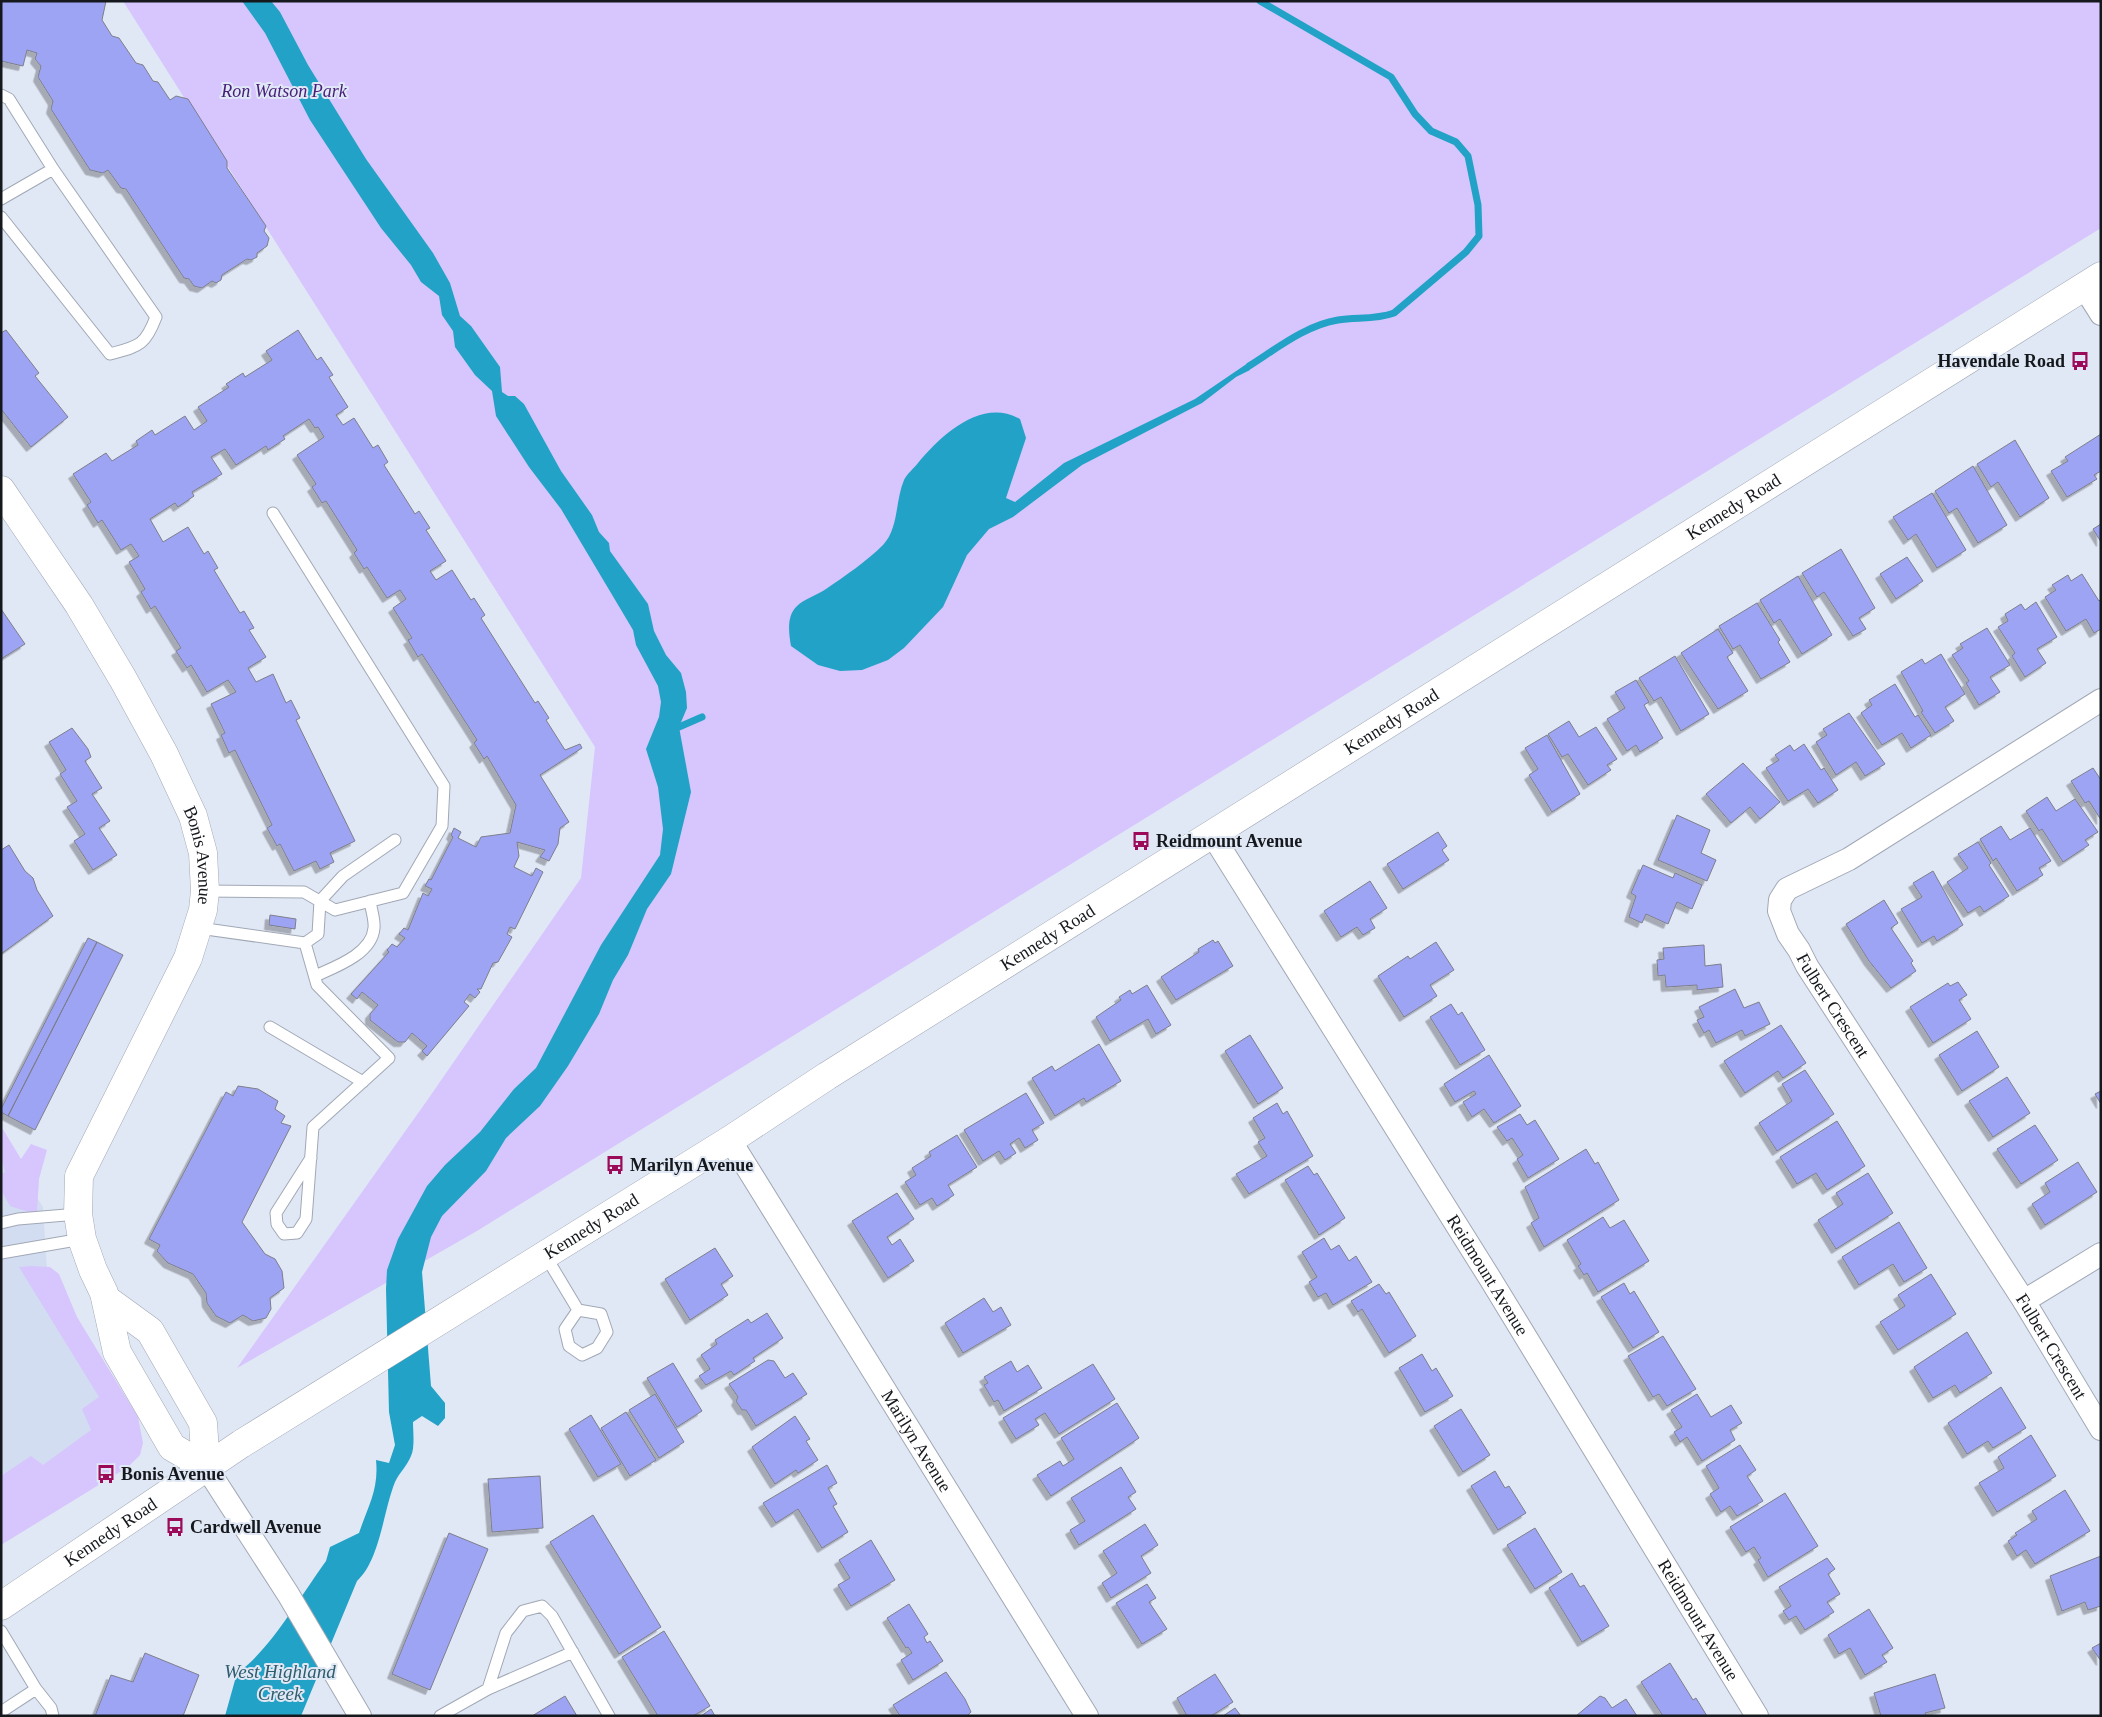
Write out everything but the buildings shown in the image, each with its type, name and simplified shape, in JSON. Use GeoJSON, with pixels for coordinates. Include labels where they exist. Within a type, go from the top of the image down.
{"type":"FeatureCollection","features":[{"type":"Feature","properties":{"kind":"main road","name":"Kennedy Road"},"geometry":{"type":"LineString","coordinates":[[1,1606],[206,1467],[544,1254],[730,1140],[828,1076],[1213,836],[2092,282]]}},
{"type":"Feature","properties":{"kind":"main road","name":"Bonis Avenue"},"geometry":{"type":"LineString","coordinates":[[1,490],[79,605],[164,754],[193,816],[203,853],[205,891],[199,928],[188,958],[79,1176],[80,1227],[106,1299],[116,1352],[172,1447],[206,1467]]}},
{"type":"Feature","properties":{"kind":"main road"},"geometry":{"type":"LineString","coordinates":[[106,1299],[150,1331],[204,1423],[206,1467]]}},
{"type":"Feature","properties":{"kind":"street"},"geometry":{"type":"LineString","coordinates":[[2092,282],[2101,314]]}},
{"type":"Feature","properties":{"kind":"street","name":"Fulbert Crescent"},"geometry":{"type":"LineString","coordinates":[[2101,700],[1849,859],[1787,889],[1780,900],[1779,911],[1788,934],[1807,966],[2024,1301],[2101,1429]]}},
{"type":"Feature","properties":{"kind":"street","name":"Reidmount Avenue"},"geometry":{"type":"LineString","coordinates":[[1213,836],[1490,1280],[1757,1716]]}},
{"type":"Feature","properties":{"kind":"street","name":"Marilyn Avenue"},"geometry":{"type":"LineString","coordinates":[[730,1140],[1087,1716]]}},
{"type":"Feature","properties":{"kind":"street"},"geometry":{"type":"LineString","coordinates":[[2024,1301],[2101,1254]]}},
{"type":"Feature","properties":{"kind":"street"},"geometry":{"type":"LineString","coordinates":[[206,1467],[288,1594],[360,1716]]}},
{"type":"Feature","properties":{"kind":"lane"},"geometry":{"type":"LineString","coordinates":[[1,95],[9,100],[53,169],[156,317],[149,335],[136,346],[110,354],[1,217]]}},
{"type":"Feature","properties":{"kind":"lane"},"geometry":{"type":"LineString","coordinates":[[1,199],[53,169]]}},
{"type":"Feature","properties":{"kind":"lane"},"geometry":{"type":"LineString","coordinates":[[205,891],[304,892],[335,910],[403,893],[442,826],[444,786],[273,513]]}},
{"type":"Feature","properties":{"kind":"lane"},"geometry":{"type":"LineString","coordinates":[[199,928],[305,944],[318,934],[320,901],[343,876],[395,840]]}},
{"type":"Feature","properties":{"kind":"lane"},"geometry":{"type":"LineString","coordinates":[[315,976],[344,963],[364,949],[374,930],[370,901]]}},
{"type":"Feature","properties":{"kind":"lane"},"geometry":{"type":"LineString","coordinates":[[305,944],[318,985],[389,1058],[313,1127],[311,1158],[306,1218],[297,1233],[284,1234],[277,1224],[276,1213],[311,1158]]}},
{"type":"Feature","properties":{"kind":"lane"},"geometry":{"type":"LineString","coordinates":[[270,1027],[363,1082]]}},
{"type":"Feature","properties":{"kind":"lane"},"geometry":{"type":"LineString","coordinates":[[1,1224],[18,1220],[80,1227]]}},
{"type":"Feature","properties":{"kind":"lane"},"geometry":{"type":"LineString","coordinates":[[1,1252],[80,1227]]}},
{"type":"Feature","properties":{"kind":"lane"},"geometry":{"type":"LineString","coordinates":[[544,1254],[578,1310]]}},
{"type":"Feature","properties":{"kind":"lane"},"geometry":{"type":"LineString","coordinates":[[488,1689],[506,1633],[523,1611],[542,1606],[552,1616],[609,1716]]}},
{"type":"Feature","properties":{"kind":"lane"},"geometry":{"type":"LineString","coordinates":[[1,1631],[36,1689],[51,1708],[53,1716]]}},
{"type":"Feature","properties":{"kind":"lane"},"geometry":{"type":"LineString","coordinates":[[440,1716],[488,1689],[573,1652]]}},
{"type":"Feature","properties":{"kind":"lane"},"geometry":{"type":"LineString","coordinates":[[1,1712],[36,1689]]}},
{"type":"Feature","properties":{"kind":"shaded area"},"geometry":{"type":"Polygon","coordinates":[[[1,1142],[43,1207],[48,1286],[130,1439],[1,1523],[1,1142]]]}},
{"type":"Feature","properties":{"kind":"green space","name":"Ron Watson Park"},"geometry":{"type":"Polygon","coordinates":[[[123,1],[2101,1],[2101,228],[477,1231],[237,1368],[426,1102],[581,878],[595,747],[123,1]]]}},
{"type":"Feature","properties":{"kind":"green space"},"geometry":{"type":"Polygon","coordinates":[[[1,1126],[21,1159],[31,1144],[47,1150],[39,1179],[37,1211],[32,1213],[10,1206],[1,1190],[1,1175],[5,1172],[1,1157],[1,1126]]]}},
{"type":"Feature","properties":{"kind":"green space"},"geometry":{"type":"Polygon","coordinates":[[[19,1267],[50,1267],[59,1274],[77,1317],[138,1417],[143,1443],[140,1455],[128,1467],[1,1545],[1,1476],[31,1456],[43,1465],[91,1430],[82,1409],[99,1397],[19,1267]]]}},
{"type":"Feature","properties":{"kind":"water","name":"West Highland Creek"},"geometry":{"type":"Polygon","coordinates":[[[242,1],[271,1],[280,12],[308,65],[366,159],[433,253],[450,283],[460,316],[471,326],[500,367],[502,392],[508,396],[515,396],[524,404],[561,471],[592,515],[599,532],[609,543],[610,551],[648,604],[654,631],[666,655],[681,673],[686,692],[687,708],[679,727],[691,792],[671,874],[647,909],[628,955],[613,980],[599,1014],[568,1066],[540,1106],[506,1138],[486,1171],[442,1216],[431,1237],[422,1272],[431,1386],[445,1403],[445,1418],[438,1426],[422,1416],[413,1422],[411,1456],[395,1482],[376,1548],[365,1572],[357,1581],[301,1716],[225,1716],[237,1673],[273,1637],[326,1561],[330,1547],[359,1533],[374,1489],[377,1471],[376,1460],[389,1463],[395,1445],[389,1412],[386,1289],[387,1270],[398,1239],[427,1186],[445,1165],[480,1132],[514,1089],[536,1068],[601,945],[660,855],[663,829],[658,787],[646,749],[659,717],[661,702],[658,686],[636,645],[633,630],[561,509],[529,467],[496,416],[492,391],[475,375],[455,347],[453,331],[442,315],[439,296],[421,282],[411,265],[381,228],[310,120],[265,33],[242,1]]]}},
{"type":"Feature","properties":{"kind":"water"},"geometry":{"type":"Polygon","coordinates":[[[1245,365],[1249,366],[1250,370],[1236,377],[1202,403],[1082,465],[1013,517],[989,529],[967,555],[943,607],[904,648],[888,660],[862,670],[840,671],[818,665],[791,646],[789,625],[791,615],[797,606],[848,574],[883,545],[892,531],[901,488],[905,478],[938,441],[963,422],[991,413],[1006,413],[1020,419],[1026,438],[1006,498],[1015,502],[1064,463],[1195,399],[1245,365]]]}},
{"type":"Feature","properties":{"kind":"waterway"},"geometry":{"type":"LineString","coordinates":[[1249,366],[1292,338],[1314,327],[1338,320],[1373,318],[1394,313],[1466,252],[1479,236],[1478,205],[1468,156],[1456,142],[1431,131],[1415,114],[1391,77],[1260,1]]}},
{"type":"Feature","properties":{"kind":"waterway"},"geometry":{"type":"LineString","coordinates":[[679,727],[702,717]]}},
{"type":"Feature","properties":{"kind":"place","name":"Havendale Road"},"geometry":{"type":"Point","coordinates":[2080,361]}},
{"type":"Feature","properties":{"kind":"place","name":"Reidmount Avenue"},"geometry":{"type":"Point","coordinates":[1141,841]}},
{"type":"Feature","properties":{"kind":"place","name":"Marilyn Avenue"},"geometry":{"type":"Point","coordinates":[615,1165]}},
{"type":"Feature","properties":{"kind":"place","name":"Bonis Avenue"},"geometry":{"type":"Point","coordinates":[106,1474]}},
{"type":"Feature","properties":{"kind":"place","name":"Cardwell Avenue"},"geometry":{"type":"Point","coordinates":[175,1527]}}]}
